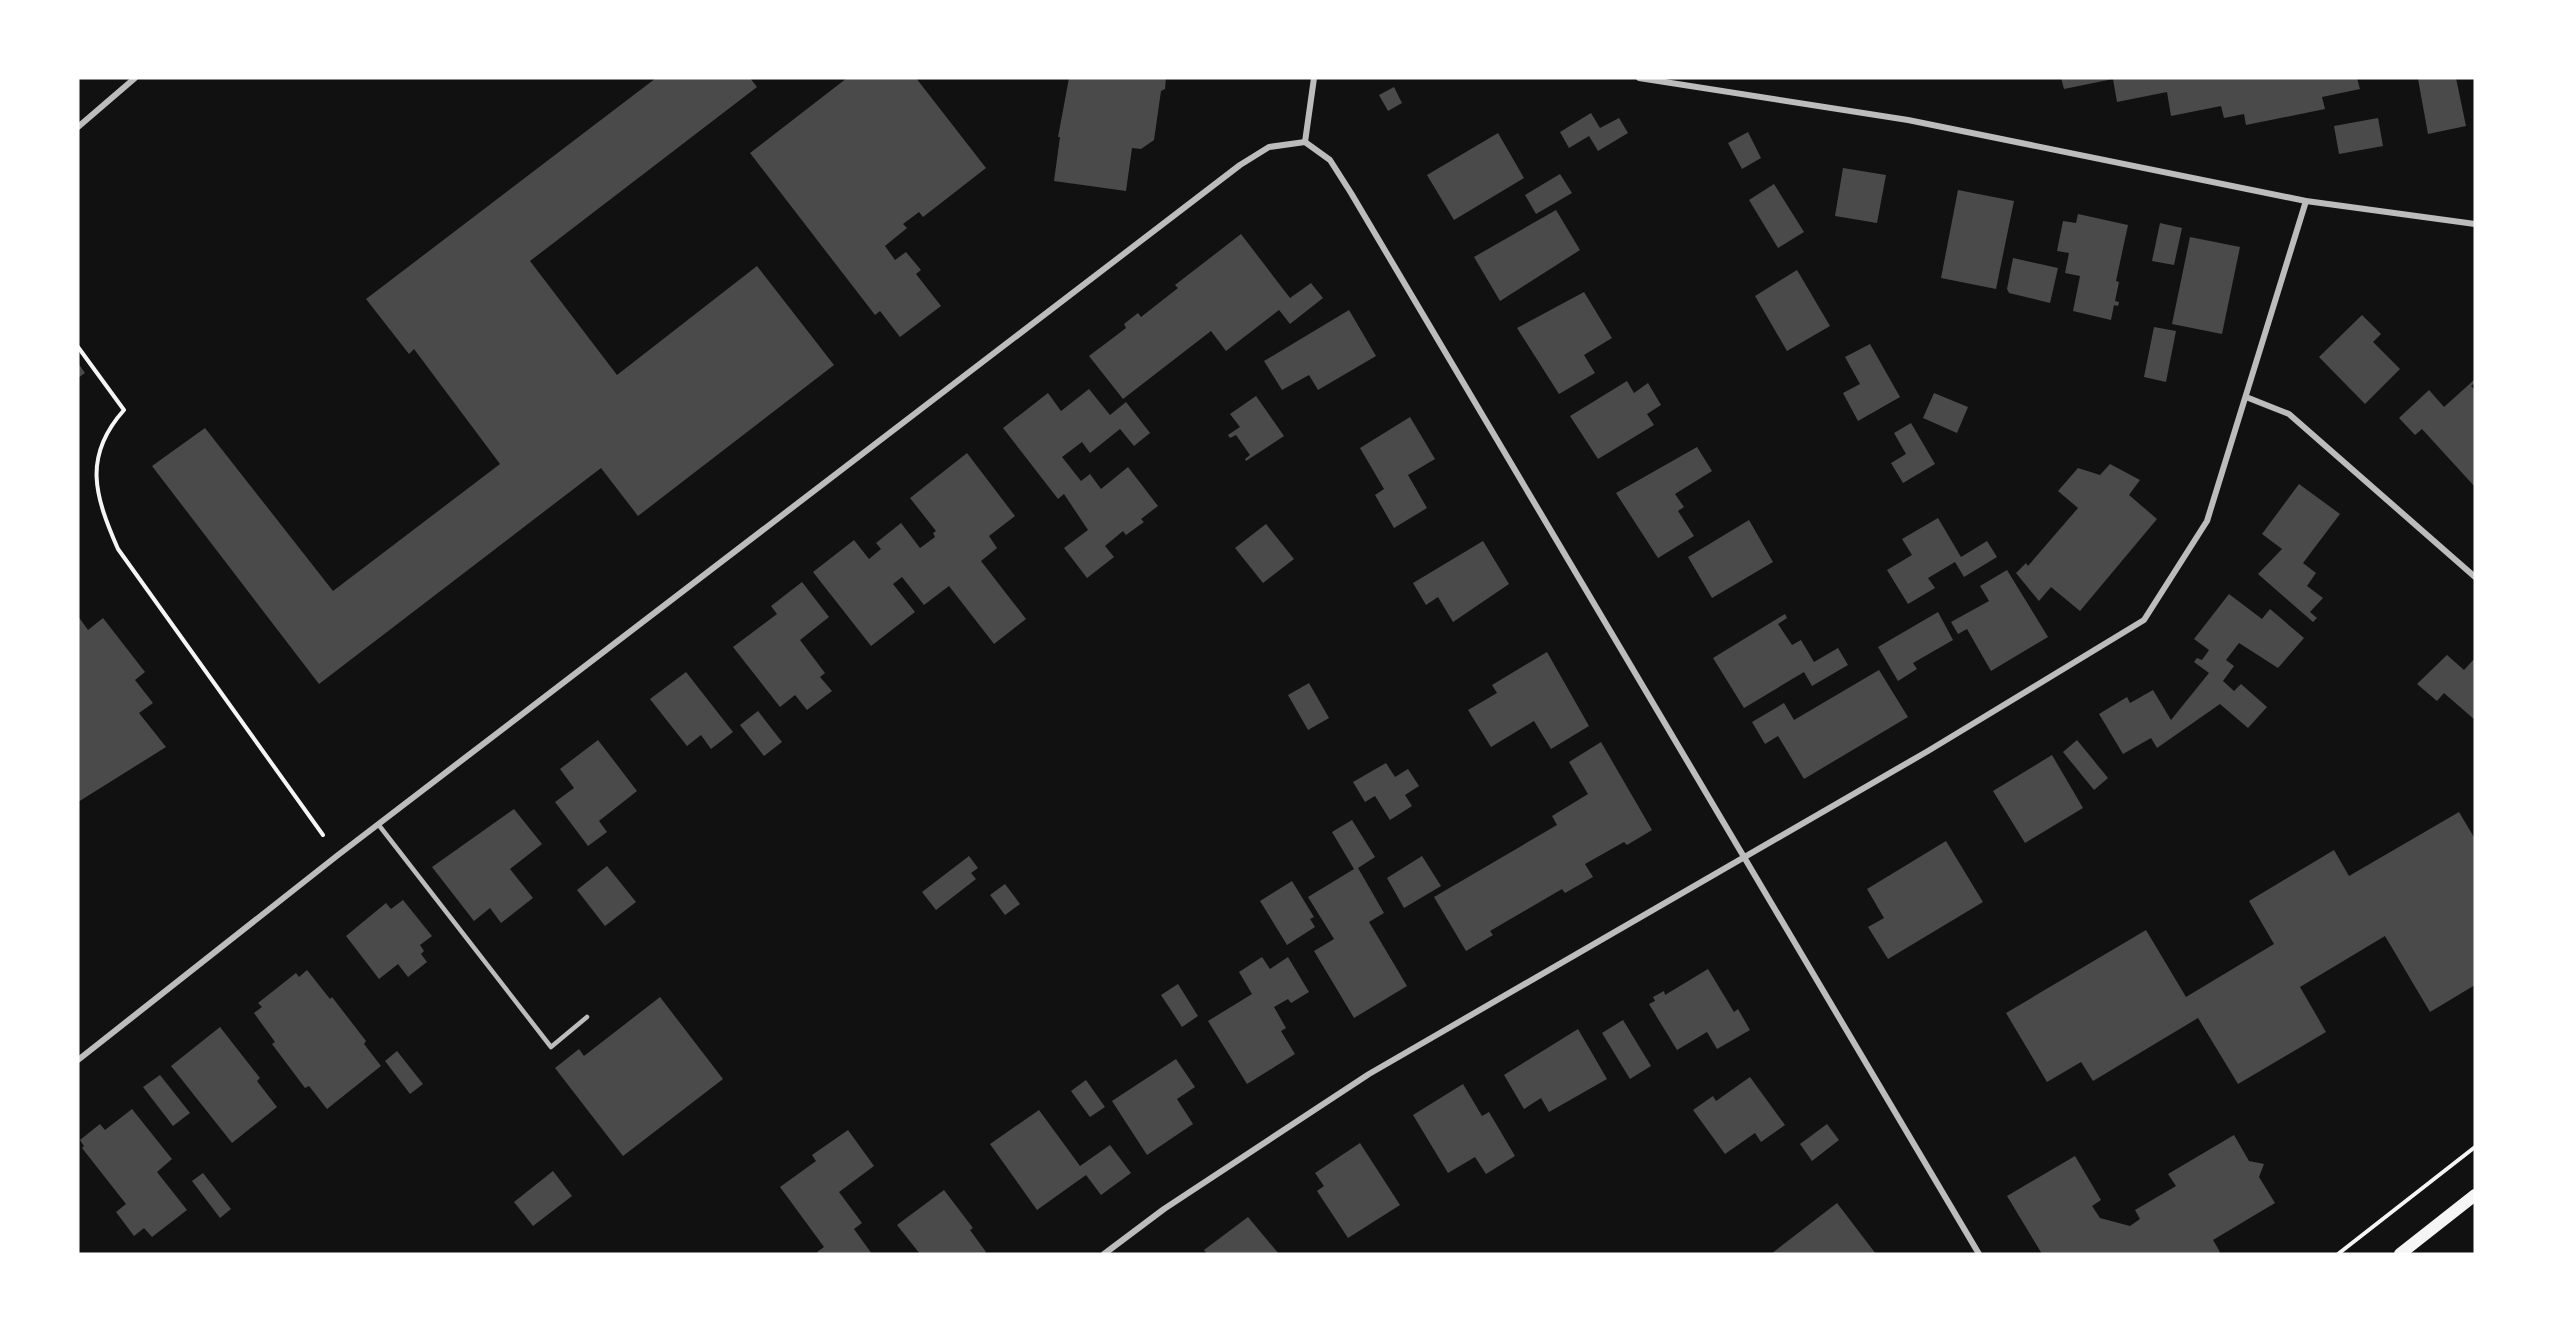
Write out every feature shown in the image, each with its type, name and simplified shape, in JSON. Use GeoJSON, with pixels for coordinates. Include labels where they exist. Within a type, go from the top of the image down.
{"type":"FeatureCollection","features":[{"type":"Feature","properties":{"kind":"main road"},"geometry":{"type":"LineString","coordinates":[[2400,1254],[2475,1195]]}},
{"type":"Feature","properties":{"kind":"street"},"geometry":{"type":"LineString","coordinates":[[78,127],[135,78]]}},
{"type":"Feature","properties":{"kind":"street"},"geometry":{"type":"LineString","coordinates":[[1305,142],[1314,78]]}},
{"type":"Feature","properties":{"kind":"street"},"geometry":{"type":"LineString","coordinates":[[1639,78],[1908,120],[2306,201],[2475,224]]}},
{"type":"Feature","properties":{"kind":"street"},"geometry":{"type":"LineString","coordinates":[[78,1060],[378,824],[1240,165],[1269,147],[1305,142],[1330,160],[1351,193],[1979,1254]]}},
{"type":"Feature","properties":{"kind":"street"},"geometry":{"type":"LineString","coordinates":[[1104,1254],[1164,1209],[1370,1074],[1745,857],[2144,620],[2207,521],[2306,201]]}},
{"type":"Feature","properties":{"kind":"street"},"geometry":{"type":"LineString","coordinates":[[2246,397],[2289,414],[2475,577]]}},
{"type":"Feature","properties":{"kind":"lane"},"geometry":{"type":"LineString","coordinates":[[378,824],[551,1047],[587,1017]]}},
{"type":"Feature","properties":{"kind":"path"},"geometry":{"type":"LineString","coordinates":[[78,347],[124,410],[107,429],[95,468],[100,507],[118,549],[338,855]]}},
{"type":"Feature","properties":{"kind":"path"},"geometry":{"type":"LineString","coordinates":[[2338,1254],[2475,1147]]}},
{"type":"Feature","properties":{"kind":"building"},"geometry":{"type":"Polygon","coordinates":[[[656,78],[750,78],[757,87],[530,261],[617,375],[757,266],[834,365],[638,516],[601,468],[319,684],[152,466],[205,428],[333,591],[500,464],[414,349],[409,354],[366,299],[656,78]]]}},
{"type":"Feature","properties":{"kind":"building"},"geometry":{"type":"Polygon","coordinates":[[[847,78],[916,78],[986,168],[923,217],[919,212],[903,224],[907,228],[885,246],[895,260],[906,252],[921,270],[916,274],[941,306],[900,337],[880,311],[875,315],[750,153],[847,78]]]}},
{"type":"Feature","properties":{"kind":"building"},"geometry":{"type":"Polygon","coordinates":[[[1069,78],[1166,78],[1165,89],[1161,91],[1154,140],[1141,149],[1132,148],[1126,191],[1054,181],[1060,137],[1058,137],[1069,78]]]}},
{"type":"Feature","properties":{"kind":"building"},"geometry":{"type":"Polygon","coordinates":[[[2061,78],[2357,78],[2360,89],[2322,97],[2325,109],[2246,125],[2244,114],[2224,118],[2221,106],[2171,116],[2167,92],[2117,102],[2113,79],[2064,89],[2061,78]]]}},
{"type":"Feature","properties":{"kind":"building"},"geometry":{"type":"Polygon","coordinates":[[[2456,78],[2466,126],[2428,134],[2418,79],[2456,78]]]}},
{"type":"Feature","properties":{"kind":"building"},"geometry":{"type":"Polygon","coordinates":[[[1394,87],[1402,103],[1388,111],[1379,95],[1394,87]]]}},
{"type":"Feature","properties":{"kind":"building"},"geometry":{"type":"Polygon","coordinates":[[[1591,113],[1600,128],[1619,118],[1628,133],[1598,151],[1589,136],[1569,148],[1560,132],[1591,113]]]}},
{"type":"Feature","properties":{"kind":"building"},"geometry":{"type":"Polygon","coordinates":[[[2378,118],[2383,146],[2339,154],[2334,126],[2378,118]]]}},
{"type":"Feature","properties":{"kind":"building"},"geometry":{"type":"Polygon","coordinates":[[[1748,132],[1761,158],[1742,169],[1728,143],[1748,132]]]}},
{"type":"Feature","properties":{"kind":"building"},"geometry":{"type":"Polygon","coordinates":[[[1498,133],[1524,178],[1454,220],[1427,175],[1498,133]]]}},
{"type":"Feature","properties":{"kind":"building"},"geometry":{"type":"Polygon","coordinates":[[[1843,168],[1886,175],[1877,223],[1835,216],[1843,168]]]}},
{"type":"Feature","properties":{"kind":"building"},"geometry":{"type":"Polygon","coordinates":[[[1560,174],[1572,193],[1536,214],[1525,195],[1560,174]]]}},
{"type":"Feature","properties":{"kind":"building"},"geometry":{"type":"Polygon","coordinates":[[[1774,184],[1804,232],[1778,248],[1749,200],[1774,184]]]}},
{"type":"Feature","properties":{"kind":"building"},"geometry":{"type":"Polygon","coordinates":[[[1958,190],[2014,201],[1996,289],[1941,278],[1958,190]]]}},
{"type":"Feature","properties":{"kind":"building"},"geometry":{"type":"Polygon","coordinates":[[[1556,210],[1580,250],[1500,301],[1474,257],[1556,210]]]}},
{"type":"Feature","properties":{"kind":"building"},"geometry":{"type":"Polygon","coordinates":[[[2078,214],[2128,225],[2116,281],[2119,282],[2115,301],[2119,302],[2118,306],[2114,305],[2111,320],[2073,311],[2080,276],[2065,273],[2069,253],[2057,251],[2063,221],[2076,223],[2078,214]]]}},
{"type":"Feature","properties":{"kind":"building"},"geometry":{"type":"Polygon","coordinates":[[[2160,223],[2182,228],[2174,265],[2152,261],[2160,223]]]}},
{"type":"Feature","properties":{"kind":"building"},"geometry":{"type":"Polygon","coordinates":[[[1241,234],[1290,298],[1311,283],[1323,298],[1290,324],[1279,310],[1226,351],[1211,331],[1123,399],[1089,356],[1126,328],[1124,324],[1138,313],[1141,317],[1178,288],[1175,285],[1241,234]]]}},
{"type":"Feature","properties":{"kind":"building"},"geometry":{"type":"Polygon","coordinates":[[[2190,237],[2240,247],[2222,334],[2172,324],[2190,237]]]}},
{"type":"Feature","properties":{"kind":"building"},"geometry":{"type":"Polygon","coordinates":[[[2013,258],[2058,268],[2050,303],[2009,293],[2007,289],[2013,258]]]}},
{"type":"Feature","properties":{"kind":"building"},"geometry":{"type":"Polygon","coordinates":[[[1797,270],[1830,326],[1787,351],[1755,296],[1797,270]]]}},
{"type":"Feature","properties":{"kind":"building"},"geometry":{"type":"Polygon","coordinates":[[[1584,292],[1612,338],[1584,355],[1595,373],[1559,394],[1517,328],[1584,292]]]}},
{"type":"Feature","properties":{"kind":"building"},"geometry":{"type":"Polygon","coordinates":[[[1349,310],[1376,356],[1318,390],[1309,375],[1282,390],[1264,361],[1349,310]]]}},
{"type":"Feature","properties":{"kind":"building"},"geometry":{"type":"Polygon","coordinates":[[[2362,315],[2381,334],[2373,342],[2400,369],[2365,404],[2319,357],[2362,315]]]}},
{"type":"Feature","properties":{"kind":"building"},"geometry":{"type":"Polygon","coordinates":[[[2154,327],[2176,331],[2166,382],[2144,377],[2154,327]]]}},
{"type":"Feature","properties":{"kind":"building"},"geometry":{"type":"Polygon","coordinates":[[[1870,344],[1900,397],[1858,421],[1843,393],[1860,384],[1845,357],[1870,344]]]}},
{"type":"Feature","properties":{"kind":"building"},"geometry":{"type":"Polygon","coordinates":[[[78,363],[85,373],[78,378],[78,363]]]}},
{"type":"Feature","properties":{"kind":"building"},"geometry":{"type":"Polygon","coordinates":[[[2474,380],[2475,383],[2471,386],[2475,390],[2475,487],[2422,429],[2415,435],[2399,418],[2429,390],[2444,407],[2474,380]]]}},
{"type":"Feature","properties":{"kind":"building"},"geometry":{"type":"Polygon","coordinates":[[[1627,381],[1634,393],[1648,383],[1661,405],[1647,414],[1654,425],[1598,459],[1570,416],[1627,381]]]}},
{"type":"Feature","properties":{"kind":"building"},"geometry":{"type":"Polygon","coordinates":[[[1089,389],[1110,415],[1126,402],[1150,433],[1134,446],[1120,429],[1090,453],[1082,442],[1062,457],[1081,481],[1090,474],[1101,489],[1128,467],[1158,506],[1141,519],[1144,522],[1126,535],[1123,531],[1105,546],[1114,557],[1087,578],[1064,548],[1088,530],[1064,494],[1058,499],[1003,428],[1048,393],[1061,411],[1089,389]]]}},
{"type":"Feature","properties":{"kind":"building"},"geometry":{"type":"Polygon","coordinates":[[[1934,393],[1968,407],[1957,433],[1923,418],[1934,393]]]}},
{"type":"Feature","properties":{"kind":"building"},"geometry":{"type":"Polygon","coordinates":[[[1256,396],[1284,436],[1246,461],[1245,459],[1250,455],[1236,435],[1230,438],[1228,435],[1240,427],[1230,414],[1256,396]]]}},
{"type":"Feature","properties":{"kind":"building"},"geometry":{"type":"Polygon","coordinates":[[[1410,417],[1435,459],[1408,475],[1427,508],[1394,528],[1375,495],[1384,489],[1360,448],[1410,417]]]}},
{"type":"Feature","properties":{"kind":"building"},"geometry":{"type":"Polygon","coordinates":[[[1911,423],[1935,464],[1903,483],[1891,463],[1906,454],[1894,433],[1911,423]]]}},
{"type":"Feature","properties":{"kind":"building"},"geometry":{"type":"Polygon","coordinates":[[[1697,447],[1712,471],[1675,494],[1684,507],[1678,511],[1694,536],[1658,558],[1616,493],[1697,447]]]}},
{"type":"Feature","properties":{"kind":"building"},"geometry":{"type":"Polygon","coordinates":[[[967,453],[1015,516],[989,536],[997,548],[981,561],[1026,619],[994,644],[949,586],[924,605],[902,577],[893,584],[915,612],[871,646],[813,572],[854,540],[869,559],[881,549],[876,543],[901,523],[920,548],[935,537],[933,533],[936,531],[910,498],[967,453]]]}},
{"type":"Feature","properties":{"kind":"building"},"geometry":{"type":"Polygon","coordinates":[[[2110,464],[2140,480],[2129,495],[2157,519],[2080,611],[2051,587],[2039,601],[2016,573],[2026,563],[2028,566],[2078,508],[2058,491],[2078,468],[2100,475],[2110,464]]]}},
{"type":"Feature","properties":{"kind":"building"},"geometry":{"type":"Polygon","coordinates":[[[2299,484],[2340,514],[2303,563],[2316,573],[2307,586],[2323,598],[2310,612],[2317,618],[2313,622],[2258,574],[2282,549],[2262,534],[2299,484]]]}},
{"type":"Feature","properties":{"kind":"building"},"geometry":{"type":"Polygon","coordinates":[[[1938,518],[1961,557],[1987,541],[1997,557],[1964,577],[1955,562],[1928,578],[1935,588],[1908,604],[1887,570],[1912,555],[1902,539],[1938,518]]]}},
{"type":"Feature","properties":{"kind":"building"},"geometry":{"type":"Polygon","coordinates":[[[1749,520],[1773,562],[1712,598],[1688,557],[1749,520]]]}},
{"type":"Feature","properties":{"kind":"building"},"geometry":{"type":"Polygon","coordinates":[[[1266,524],[1294,559],[1263,583],[1235,548],[1266,524]]]}},
{"type":"Feature","properties":{"kind":"building"},"geometry":{"type":"Polygon","coordinates":[[[1483,541],[1509,584],[1453,622],[1438,597],[1426,605],[1413,583],[1483,541]]]}},
{"type":"Feature","properties":{"kind":"building"},"geometry":{"type":"Polygon","coordinates":[[[2007,570],[2048,637],[1991,671],[1967,629],[1958,634],[1951,622],[1989,601],[1980,586],[2007,570]]]}},
{"type":"Feature","properties":{"kind":"building"},"geometry":{"type":"Polygon","coordinates":[[[802,582],[829,617],[800,640],[825,673],[820,677],[832,691],[807,710],[795,695],[780,707],[733,647],[777,614],[771,606],[802,582]]]}},
{"type":"Feature","properties":{"kind":"building"},"geometry":{"type":"Polygon","coordinates":[[[2229,594],[2262,619],[2270,609],[2304,638],[2278,668],[2239,643],[2226,660],[2234,666],[2223,681],[2234,691],[2241,684],[2267,707],[2248,728],[2220,704],[2157,748],[2151,738],[2123,754],[2099,714],[2127,697],[2130,703],[2153,690],[2171,720],[2209,673],[2194,662],[2197,658],[2202,660],[2209,650],[2194,639],[2229,594]]]}},
{"type":"Feature","properties":{"kind":"building"},"geometry":{"type":"Polygon","coordinates":[[[1938,612],[1953,640],[1913,663],[1917,669],[1898,681],[1878,647],[1938,612]]]}},
{"type":"Feature","properties":{"kind":"building"},"geometry":{"type":"Polygon","coordinates":[[[1785,614],[1787,618],[1778,624],[1792,645],[1801,640],[1814,662],[1838,648],[1848,665],[1812,686],[1804,672],[1744,708],[1713,658],[1785,614]]]}},
{"type":"Feature","properties":{"kind":"building"},"geometry":{"type":"Polygon","coordinates":[[[78,616],[88,630],[103,618],[145,672],[135,680],[153,703],[139,713],[166,747],[78,802],[78,616]]]}},
{"type":"Feature","properties":{"kind":"building"},"geometry":{"type":"Polygon","coordinates":[[[1547,652],[1589,726],[1551,749],[1534,721],[1491,747],[1468,710],[1497,693],[1492,685],[1547,652]]]}},
{"type":"Feature","properties":{"kind":"building"},"geometry":{"type":"Polygon","coordinates":[[[2447,655],[2464,670],[2475,658],[2475,720],[2444,693],[2437,701],[2417,684],[2447,655]]]}},
{"type":"Feature","properties":{"kind":"building"},"geometry":{"type":"Polygon","coordinates":[[[1879,670],[1908,717],[1804,779],[1778,736],[1765,744],[1752,722],[1784,703],[1794,720],[1879,670]]]}},
{"type":"Feature","properties":{"kind":"building"},"geometry":{"type":"Polygon","coordinates":[[[686,672],[733,732],[711,749],[701,735],[687,746],[650,699],[686,672]]]}},
{"type":"Feature","properties":{"kind":"building"},"geometry":{"type":"Polygon","coordinates":[[[1309,683],[1329,718],[1308,730],[1288,695],[1309,683]]]}},
{"type":"Feature","properties":{"kind":"building"},"geometry":{"type":"Polygon","coordinates":[[[758,711],[782,742],[764,756],[740,725],[758,711]]]}},
{"type":"Feature","properties":{"kind":"building"},"geometry":{"type":"Polygon","coordinates":[[[598,740],[637,791],[599,821],[607,832],[588,846],[555,802],[574,788],[560,769],[598,740]]]}},
{"type":"Feature","properties":{"kind":"building"},"geometry":{"type":"Polygon","coordinates":[[[2077,740],[2108,778],[2094,790],[2063,752],[2077,740]]]}},
{"type":"Feature","properties":{"kind":"building"},"geometry":{"type":"Polygon","coordinates":[[[1601,742],[1652,830],[1627,845],[1624,842],[1585,864],[1593,877],[1565,893],[1562,889],[1490,931],[1493,935],[1466,951],[1434,897],[1557,825],[1552,816],[1588,794],[1569,762],[1601,742]]]}},
{"type":"Feature","properties":{"kind":"building"},"geometry":{"type":"Polygon","coordinates":[[[2052,755],[2083,808],[2025,843],[1993,791],[2052,755]]]}},
{"type":"Feature","properties":{"kind":"building"},"geometry":{"type":"Polygon","coordinates":[[[1386,763],[1395,777],[1408,769],[1419,786],[1405,795],[1412,806],[1390,820],[1375,796],[1365,802],[1353,782],[1386,763]]]}},
{"type":"Feature","properties":{"kind":"building"},"geometry":{"type":"Polygon","coordinates":[[[514,809],[542,844],[510,869],[533,898],[501,923],[490,908],[474,921],[432,867],[514,809]]]}},
{"type":"Feature","properties":{"kind":"building"},"geometry":{"type":"Polygon","coordinates":[[[2459,812],[2475,839],[2475,985],[2430,1012],[2385,936],[2300,987],[2326,1032],[2238,1084],[2198,1018],[2093,1081],[2081,1062],[2047,1082],[2006,1013],[2146,930],[2186,997],[2274,944],[2249,901],[2334,850],[2349,876],[2459,812]]]}},
{"type":"Feature","properties":{"kind":"building"},"geometry":{"type":"Polygon","coordinates":[[[1352,820],[1375,857],[1358,868],[1384,913],[1369,922],[1407,986],[1354,1018],[1314,951],[1334,939],[1308,897],[1354,869],[1332,832],[1352,820]]]}},
{"type":"Feature","properties":{"kind":"building"},"geometry":{"type":"Polygon","coordinates":[[[1946,841],[1983,902],[1888,959],[1868,927],[1884,918],[1867,889],[1946,841]]]}},
{"type":"Feature","properties":{"kind":"building"},"geometry":{"type":"Polygon","coordinates":[[[969,856],[978,868],[971,873],[976,879],[936,910],[922,892],[969,856]]]}},
{"type":"Feature","properties":{"kind":"building"},"geometry":{"type":"Polygon","coordinates":[[[1422,856],[1441,886],[1404,908],[1387,878],[1422,856]]]}},
{"type":"Feature","properties":{"kind":"building"},"geometry":{"type":"Polygon","coordinates":[[[607,866],[636,902],[605,926],[577,890],[607,866]]]}},
{"type":"Feature","properties":{"kind":"building"},"geometry":{"type":"Polygon","coordinates":[[[1292,881],[1314,917],[1310,919],[1315,927],[1287,945],[1260,901],[1292,881]]]}},
{"type":"Feature","properties":{"kind":"building"},"geometry":{"type":"Polygon","coordinates":[[[1005,884],[1020,904],[1005,915],[990,895],[1005,884]]]}},
{"type":"Feature","properties":{"kind":"building"},"geometry":{"type":"Polygon","coordinates":[[[403,900],[432,936],[420,945],[424,951],[421,954],[427,962],[408,977],[398,964],[379,979],[346,936],[386,903],[391,909],[403,900]]]}},
{"type":"Feature","properties":{"kind":"building"},"geometry":{"type":"Polygon","coordinates":[[[1262,957],[1270,969],[1288,957],[1309,992],[1291,1003],[1288,999],[1274,1007],[1286,1028],[1281,1031],[1295,1054],[1247,1084],[1208,1021],[1252,994],[1239,972],[1262,957]]]}},
{"type":"Feature","properties":{"kind":"building"},"geometry":{"type":"Polygon","coordinates":[[[1708,969],[1734,1012],[1738,1009],[1750,1030],[1717,1049],[1707,1032],[1677,1050],[1649,1004],[1655,1001],[1653,997],[1664,991],[1665,995],[1708,969]]]}},
{"type":"Feature","properties":{"kind":"building"},"geometry":{"type":"Polygon","coordinates":[[[307,970],[330,999],[332,997],[366,1041],[364,1044],[381,1066],[327,1109],[309,1086],[305,1088],[272,1044],[275,1042],[254,1013],[262,1007],[258,1003],[296,973],[299,977],[307,970]]]}},
{"type":"Feature","properties":{"kind":"building"},"geometry":{"type":"Polygon","coordinates":[[[1178,984],[1198,1016],[1182,1027],[1161,995],[1178,984]]]}},
{"type":"Feature","properties":{"kind":"building"},"geometry":{"type":"Polygon","coordinates":[[[660,997],[723,1079],[623,1156],[555,1068],[579,1049],[584,1056],[660,997]]]}},
{"type":"Feature","properties":{"kind":"building"},"geometry":{"type":"Polygon","coordinates":[[[1623,1020],[1651,1066],[1630,1079],[1602,1033],[1623,1020]]]}},
{"type":"Feature","properties":{"kind":"building"},"geometry":{"type":"Polygon","coordinates":[[[220,1027],[260,1078],[257,1081],[277,1107],[232,1143],[171,1066],[220,1027]]]}},
{"type":"Feature","properties":{"kind":"building"},"geometry":{"type":"Polygon","coordinates":[[[1578,1029],[1607,1079],[1549,1112],[1541,1098],[1524,1109],[1504,1075],[1578,1029]]]}},
{"type":"Feature","properties":{"kind":"building"},"geometry":{"type":"Polygon","coordinates":[[[397,1051],[423,1084],[410,1094],[385,1061],[397,1051]]]}},
{"type":"Feature","properties":{"kind":"building"},"geometry":{"type":"Polygon","coordinates":[[[1176,1059],[1195,1087],[1177,1099],[1193,1124],[1147,1155],[1112,1101],[1176,1059]]]}},
{"type":"Feature","properties":{"kind":"building"},"geometry":{"type":"Polygon","coordinates":[[[160,1075],[190,1113],[173,1126],[143,1087],[160,1075]]]}},
{"type":"Feature","properties":{"kind":"building"},"geometry":{"type":"Polygon","coordinates":[[[1750,1077],[1785,1125],[1761,1142],[1755,1133],[1725,1154],[1693,1110],[1713,1096],[1716,1101],[1750,1077]]]}},
{"type":"Feature","properties":{"kind":"building"},"geometry":{"type":"Polygon","coordinates":[[[1086,1080],[1105,1107],[1090,1117],[1071,1091],[1086,1080]]]}},
{"type":"Feature","properties":{"kind":"building"},"geometry":{"type":"Polygon","coordinates":[[[1463,1084],[1482,1116],[1489,1112],[1515,1156],[1486,1174],[1475,1157],[1448,1173],[1413,1115],[1463,1084]]]}},
{"type":"Feature","properties":{"kind":"building"},"geometry":{"type":"Polygon","coordinates":[[[132,1109],[172,1159],[157,1172],[187,1210],[152,1237],[144,1228],[134,1236],[116,1212],[126,1204],[82,1148],[84,1146],[80,1140],[100,1124],[105,1130],[132,1109]]]}},
{"type":"Feature","properties":{"kind":"building"},"geometry":{"type":"Polygon","coordinates":[[[1039,1110],[1080,1166],[1110,1145],[1131,1173],[1101,1195],[1086,1175],[1037,1210],[990,1144],[1039,1110]]]}},
{"type":"Feature","properties":{"kind":"building"},"geometry":{"type":"Polygon","coordinates":[[[1827,1124],[1839,1140],[1812,1161],[1800,1144],[1827,1124]]]}},
{"type":"Feature","properties":{"kind":"building"},"geometry":{"type":"Polygon","coordinates":[[[848,1130],[874,1166],[839,1192],[862,1223],[854,1229],[872,1254],[819,1254],[817,1252],[824,1247],[780,1187],[816,1161],[812,1155],[848,1130]]]}},
{"type":"Feature","properties":{"kind":"building"},"geometry":{"type":"Polygon","coordinates":[[[2234,1135],[2249,1161],[2264,1164],[2259,1177],[2275,1203],[2213,1240],[2220,1252],[2217,1254],[2042,1254],[2007,1196],[2075,1156],[2101,1200],[2092,1206],[2100,1218],[2130,1226],[2140,1219],[2135,1210],[2176,1186],[2168,1174],[2234,1135]]]}},
{"type":"Feature","properties":{"kind":"building"},"geometry":{"type":"Polygon","coordinates":[[[1360,1143],[1400,1205],[1348,1238],[1317,1191],[1324,1186],[1315,1173],[1360,1143]]]}},
{"type":"Feature","properties":{"kind":"building"},"geometry":{"type":"Polygon","coordinates":[[[553,1171],[572,1196],[533,1226],[514,1202],[553,1171]]]}},
{"type":"Feature","properties":{"kind":"building"},"geometry":{"type":"Polygon","coordinates":[[[203,1173],[231,1209],[220,1218],[192,1181],[203,1173]]]}},
{"type":"Feature","properties":{"kind":"building"},"geometry":{"type":"Polygon","coordinates":[[[944,1190],[973,1228],[970,1230],[986,1252],[983,1254],[920,1254],[897,1225],[944,1190]]]}},
{"type":"Feature","properties":{"kind":"building"},"geometry":{"type":"Polygon","coordinates":[[[1837,1203],[1876,1254],[1771,1254],[1837,1203]]]}},
{"type":"Feature","properties":{"kind":"building"},"geometry":{"type":"Polygon","coordinates":[[[1248,1217],[1279,1254],[1207,1254],[1204,1250],[1248,1217]]]}}]}
